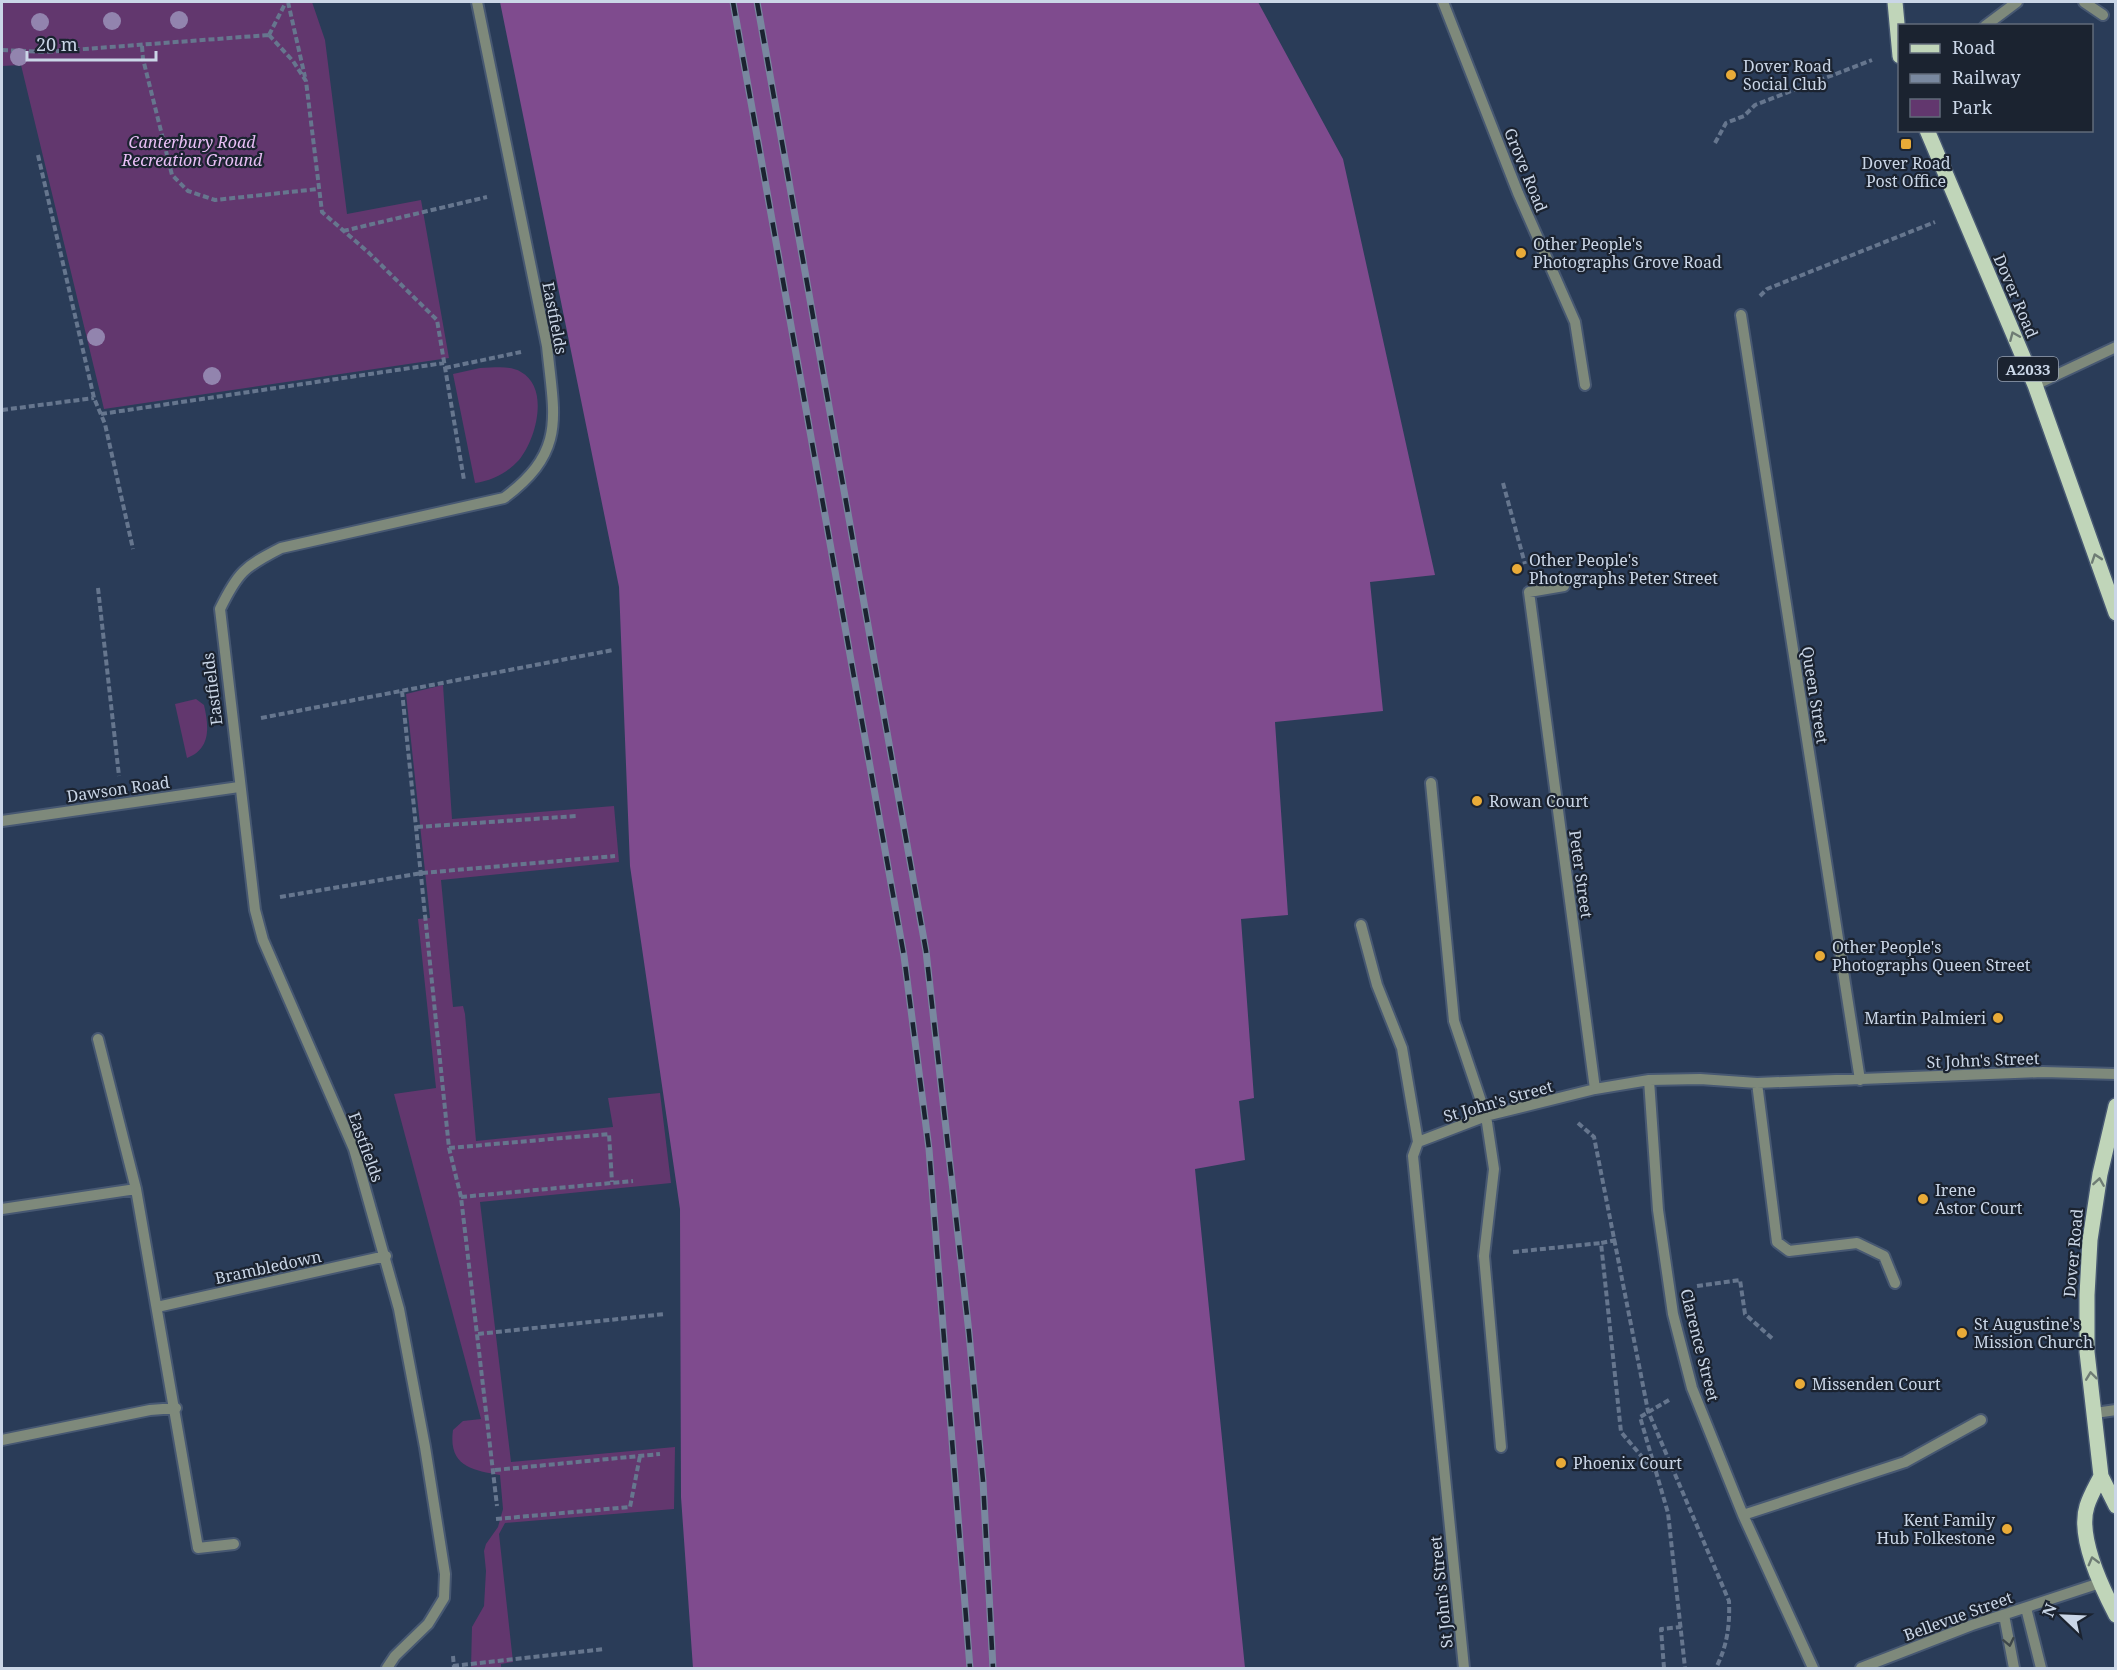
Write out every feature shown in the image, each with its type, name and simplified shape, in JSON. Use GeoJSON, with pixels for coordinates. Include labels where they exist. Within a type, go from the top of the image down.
{"type":"FeatureCollection","features":[{"type":"Feature","properties":{"kind":"main road"},"geometry":{"type":"LineString","coordinates":[[1895,2],[1898,42]]}},
{"type":"Feature","properties":{"kind":"main road","name":"Dover Road"},"geometry":{"type":"LineString","coordinates":[[1928,132],[2035,385],[2115,613]]}},
{"type":"Feature","properties":{"kind":"main road","name":"Dover Road"},"geometry":{"type":"LineString","coordinates":[[2101,1476],[2087,1352],[2090,1240],[2100,1174],[2115,1106]]}},
{"type":"Feature","properties":{"kind":"main road"},"geometry":{"type":"LineString","coordinates":[[2101,1476],[2115,1506]]}},
{"type":"Feature","properties":{"kind":"main road"},"geometry":{"type":"LineString","coordinates":[[2101,1476],[2086,1508],[2085,1530],[2100,1583],[2115,1615]]}},
{"type":"Feature","properties":{"kind":"street","name":"Eastfields"},"geometry":{"type":"LineString","coordinates":[[387,1668],[395,1656],[428,1624],[444,1598],[445,1574],[423,1436],[399,1309],[386,1256],[354,1149],[263,940],[255,910],[239,788],[220,609],[235,579],[250,564],[281,548],[504,498],[525,483],[543,461],[552,437],[552,399],[547,346],[477,2]]}},
{"type":"Feature","properties":{"kind":"street","name":"Grove Road"},"geometry":{"type":"LineString","coordinates":[[1443,2],[1518,193],[1575,322],[1585,385]]}},
{"type":"Feature","properties":{"kind":"street"},"geometry":{"type":"LineString","coordinates":[[1988,24],[2017,2]]}},
{"type":"Feature","properties":{"kind":"street"},"geometry":{"type":"LineString","coordinates":[[2084,2],[2103,15]]}},
{"type":"Feature","properties":{"kind":"street","name":"Queen Street"},"geometry":{"type":"LineString","coordinates":[[1741,315],[1860,1080]]}},
{"type":"Feature","properties":{"kind":"street"},"geometry":{"type":"LineString","coordinates":[[2035,385],[2115,347]]}},
{"type":"Feature","properties":{"kind":"street"},"geometry":{"type":"LineString","coordinates":[[1528,592],[1564,586]]}},
{"type":"Feature","properties":{"kind":"street","name":"Peter Street"},"geometry":{"type":"LineString","coordinates":[[1528,592],[1595,1089]]}},
{"type":"Feature","properties":{"kind":"street"},"geometry":{"type":"LineString","coordinates":[[1431,783],[1454,1021],[1486,1116],[1494,1169],[1484,1256],[1501,1447]]}},
{"type":"Feature","properties":{"kind":"street","name":"Dawson Road"},"geometry":{"type":"LineString","coordinates":[[2,821],[239,788]]}},
{"type":"Feature","properties":{"kind":"street"},"geometry":{"type":"LineString","coordinates":[[1361,925],[1377,985],[1402,1047],[1418,1142]]}},
{"type":"Feature","properties":{"kind":"street"},"geometry":{"type":"LineString","coordinates":[[98,1039],[136,1189],[177,1414],[176,1432],[198,1548],[234,1544]]}},
{"type":"Feature","properties":{"kind":"street","name":"St John's Street"},"geometry":{"type":"LineString","coordinates":[[1464,1668],[1413,1156],[1418,1142],[1486,1116],[1595,1089],[1650,1080],[1700,1079],[1757,1083],[2043,1072],[2115,1074]]}},
{"type":"Feature","properties":{"kind":"street","name":"Clarence Street"},"geometry":{"type":"LineString","coordinates":[[1650,1080],[1658,1210],[1673,1314],[1692,1388],[1743,1515],[1813,1668]]}},
{"type":"Feature","properties":{"kind":"street"},"geometry":{"type":"LineString","coordinates":[[1757,1083],[1777,1242],[1789,1251],[1857,1243],[1884,1256],[1895,1283]]}},
{"type":"Feature","properties":{"kind":"street"},"geometry":{"type":"LineString","coordinates":[[2,1209],[136,1189]]}},
{"type":"Feature","properties":{"kind":"street","name":"Brambledown"},"geometry":{"type":"LineString","coordinates":[[157,1307],[386,1256]]}},
{"type":"Feature","properties":{"kind":"street"},"geometry":{"type":"LineString","coordinates":[[2,1440],[150,1410],[177,1414]]}},
{"type":"Feature","properties":{"kind":"street"},"geometry":{"type":"LineString","coordinates":[[2095,1413],[2115,1410]]}},
{"type":"Feature","properties":{"kind":"street"},"geometry":{"type":"LineString","coordinates":[[1743,1515],[1905,1462],[1981,1420]]}},
{"type":"Feature","properties":{"kind":"street","name":"Bellevue Street"},"geometry":{"type":"LineString","coordinates":[[1861,1668],[1971,1625],[2100,1583]]}},
{"type":"Feature","properties":{"kind":"street"},"geometry":{"type":"LineString","coordinates":[[2026,1608],[2041,1668]]}},
{"type":"Feature","properties":{"kind":"street"},"geometry":{"type":"LineString","coordinates":[[2004,1615],[2014,1668]]}},
{"type":"Feature","properties":{"kind":"path"},"geometry":{"type":"LineString","coordinates":[[269,35],[287,2]]}},
{"type":"Feature","properties":{"kind":"path"},"geometry":{"type":"LineString","coordinates":[[287,2],[306,81],[322,212],[368,252],[437,320],[469,507]]}},
{"type":"Feature","properties":{"kind":"path"},"geometry":{"type":"LineString","coordinates":[[2,50],[45,52],[269,35]]}},
{"type":"Feature","properties":{"kind":"path"},"geometry":{"type":"LineString","coordinates":[[269,35],[293,61],[306,81]]}},
{"type":"Feature","properties":{"kind":"path"},"geometry":{"type":"LineString","coordinates":[[142,46],[143,59],[172,175],[188,191],[215,200],[318,189]]}},
{"type":"Feature","properties":{"kind":"path"},"geometry":{"type":"LineString","coordinates":[[1715,143],[1726,123],[1744,116],[1755,105],[1862,62],[1898,55]]}},
{"type":"Feature","properties":{"kind":"path"},"geometry":{"type":"LineString","coordinates":[[38,155],[94,398],[101,414],[133,549]]}},
{"type":"Feature","properties":{"kind":"path"},"geometry":{"type":"LineString","coordinates":[[342,231],[420,215],[514,189]]}},
{"type":"Feature","properties":{"kind":"path"},"geometry":{"type":"LineString","coordinates":[[1741,315],[1767,289],[1916,229]]}},
{"type":"Feature","properties":{"kind":"path"},"geometry":{"type":"LineString","coordinates":[[101,414],[445,366],[547,346]]}},
{"type":"Feature","properties":{"kind":"path"},"geometry":{"type":"LineString","coordinates":[[2,410],[94,398]]}},
{"type":"Feature","properties":{"kind":"path"},"geometry":{"type":"LineString","coordinates":[[1503,483],[1525,562],[1528,592]]}},
{"type":"Feature","properties":{"kind":"path"},"geometry":{"type":"LineString","coordinates":[[98,588],[119,776]]}},
{"type":"Feature","properties":{"kind":"path"},"geometry":{"type":"LineString","coordinates":[[254,720],[614,650]]}},
{"type":"Feature","properties":{"kind":"path"},"geometry":{"type":"LineString","coordinates":[[402,691],[449,1148],[461,1197],[495,1470],[497,1506]]}},
{"type":"Feature","properties":{"kind":"path"},"geometry":{"type":"LineString","coordinates":[[417,827],[577,816]]}},
{"type":"Feature","properties":{"kind":"path"},"geometry":{"type":"LineString","coordinates":[[278,897],[422,873],[615,856]]}},
{"type":"Feature","properties":{"kind":"path"},"geometry":{"type":"LineString","coordinates":[[1578,1123],[1594,1137],[1617,1240],[1648,1411],[1729,1601],[1730,1624],[1726,1646],[1716,1668]]}},
{"type":"Feature","properties":{"kind":"path"},"geometry":{"type":"LineString","coordinates":[[449,1148],[609,1134],[612,1182]]}},
{"type":"Feature","properties":{"kind":"path"},"geometry":{"type":"LineString","coordinates":[[461,1197],[633,1181]]}},
{"type":"Feature","properties":{"kind":"path"},"geometry":{"type":"LineString","coordinates":[[1484,1256],[1617,1240]]}},
{"type":"Feature","properties":{"kind":"path"},"geometry":{"type":"LineString","coordinates":[[1601,1243],[1621,1432],[1656,1474]]}},
{"type":"Feature","properties":{"kind":"path"},"geometry":{"type":"LineString","coordinates":[[1692,1286],[1740,1280],[1745,1314],[1774,1340]]}},
{"type":"Feature","properties":{"kind":"path"},"geometry":{"type":"LineString","coordinates":[[478,1334],[665,1314]]}},
{"type":"Feature","properties":{"kind":"path"},"geometry":{"type":"LineString","coordinates":[[1648,1411],[1640,1417],[1668,1513],[1684,1668]]}},
{"type":"Feature","properties":{"kind":"path"},"geometry":{"type":"LineString","coordinates":[[495,1470],[660,1454]]}},
{"type":"Feature","properties":{"kind":"path"},"geometry":{"type":"LineString","coordinates":[[496,1519],[630,1507],[640,1456]]}},
{"type":"Feature","properties":{"kind":"path"},"geometry":{"type":"LineString","coordinates":[[1664,1668],[1661,1629],[1681,1627]]}},
{"type":"Feature","properties":{"kind":"path"},"geometry":{"type":"LineString","coordinates":[[453,1656],[454,1667],[604,1649]]}},
{"type":"Feature","properties":{"kind":"green space","name":"Canterbury Road Recreation Ground"},"geometry":{"type":"Polygon","coordinates":[[[2,2],[312,2],[325,40],[347,214],[421,200],[449,358],[104,409],[21,65],[2,66],[2,2]]]}},
{"type":"Feature","properties":{"kind":"green space"},"geometry":{"type":"Polygon","coordinates":[[[480,368],[507,368],[521,372],[530,380],[538,402],[535,428],[519,460],[499,476],[475,483],[453,374],[480,368]]]}},
{"type":"Feature","properties":{"kind":"green space"},"geometry":{"type":"Polygon","coordinates":[[[443,685],[452,819],[614,806],[619,862],[441,880],[453,1007],[463,1006],[465,1014],[476,1141],[613,1127],[608,1098],[660,1093],[671,1183],[480,1202],[511,1462],[675,1447],[674,1509],[505,1523],[499,1534],[513,1662],[501,1664],[501,1668],[471,1668],[472,1627],[484,1606],[486,1571],[484,1551],[498,1527],[503,1509],[500,1475],[480,1471],[464,1464],[454,1452],[453,1430],[463,1421],[481,1419],[394,1094],[436,1088],[418,919],[430,918],[406,694],[443,685]]]}},
{"type":"Feature","properties":{"kind":"green space"},"geometry":{"type":"Polygon","coordinates":[[[196,699],[204,705],[207,721],[206,736],[200,749],[187,758],[175,704],[196,699]]]}},
{"type":"Feature","properties":{"kind":"shaded area"},"geometry":{"type":"Polygon","coordinates":[[[500,2],[1258,2],[1343,159],[1435,575],[1370,582],[1383,711],[1275,722],[1288,915],[1241,919],[1254,1098],[1239,1101],[1245,1160],[1195,1169],[1245,1668],[693,1668],[681,1497],[680,1209],[630,866],[619,587],[500,2]]]}},
{"type":"Feature","properties":{"kind":"railway"},"geometry":{"type":"LineString","coordinates":[[733,2],[904,956],[929,1149],[970,1668]]}},
{"type":"Feature","properties":{"kind":"railway"},"geometry":{"type":"LineString","coordinates":[[757,2],[926,951],[969,1333],[983,1481],[993,1668]]}},
{"type":"Feature","properties":{"kind":"place","name":"Dover Road Social Club"},"geometry":{"type":"Point","coordinates":[1731,75]}},
{"type":"Feature","properties":{"kind":"place","name":"Dover Road Post Office"},"geometry":{"type":"Point","coordinates":[1906,144]}},
{"type":"Feature","properties":{"kind":"place","name":"Other People's Photographs Grove Road"},"geometry":{"type":"Point","coordinates":[1521,253]}},
{"type":"Feature","properties":{"kind":"place","name":"Other People's Photographs Peter Street"},"geometry":{"type":"Point","coordinates":[1517,569]}},
{"type":"Feature","properties":{"kind":"place","name":"Rowan Court"},"geometry":{"type":"Point","coordinates":[1477,801]}},
{"type":"Feature","properties":{"kind":"place","name":"Other People's Photographs Queen Street"},"geometry":{"type":"Point","coordinates":[1820,956]}},
{"type":"Feature","properties":{"kind":"place","name":"Martin Palmieri"},"geometry":{"type":"Point","coordinates":[1998,1018]}},
{"type":"Feature","properties":{"kind":"place","name":"Irene Astor Court"},"geometry":{"type":"Point","coordinates":[1923,1199]}},
{"type":"Feature","properties":{"kind":"place","name":"St Augustine's Mission Church"},"geometry":{"type":"Point","coordinates":[1962,1333]}},
{"type":"Feature","properties":{"kind":"place","name":"Missenden Court"},"geometry":{"type":"Point","coordinates":[1800,1384]}},
{"type":"Feature","properties":{"kind":"place","name":"Phoenix Court"},"geometry":{"type":"Point","coordinates":[1561,1463]}},
{"type":"Feature","properties":{"kind":"place","name":"Kent Family Hub Folkestone"},"geometry":{"type":"Point","coordinates":[2007,1529]}}]}
